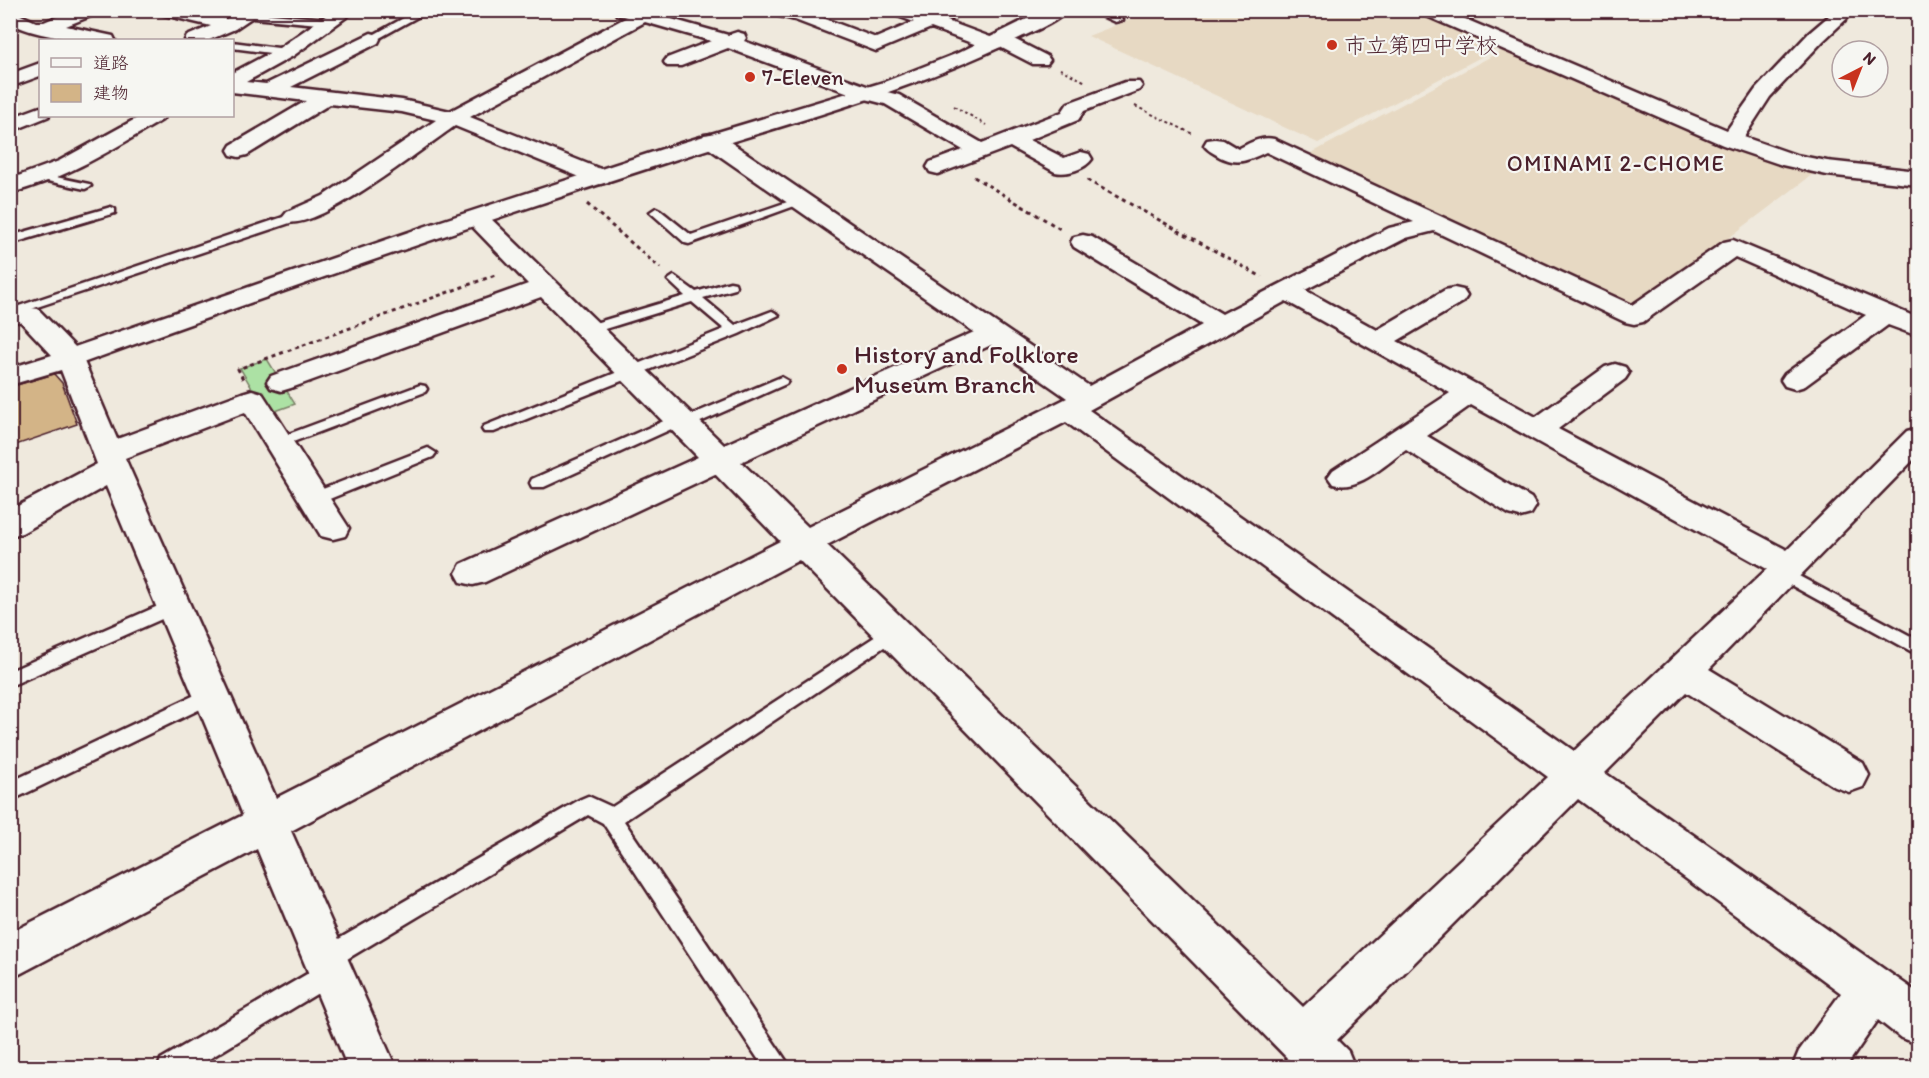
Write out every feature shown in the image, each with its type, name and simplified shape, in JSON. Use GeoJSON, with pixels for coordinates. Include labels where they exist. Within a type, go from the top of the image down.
{"type":"FeatureCollection","features":[{"type":"Feature","properties":{"kind":"street"},"geometry":{"type":"LineString","coordinates":[[46,28],[90,10]]}},
{"type":"Feature","properties":{"kind":"street"},"geometry":{"type":"LineString","coordinates":[[166,10],[229,25]]}},
{"type":"Feature","properties":{"kind":"street"},"geometry":{"type":"LineString","coordinates":[[234,80],[285,52],[347,10]]}},
{"type":"Feature","properties":{"kind":"street"},"geometry":{"type":"LineString","coordinates":[[898,10],[932,23],[996,42],[1040,60]]}},
{"type":"Feature","properties":{"kind":"street"},"geometry":{"type":"LineString","coordinates":[[776,18],[808,13],[876,45],[958,10]]}},
{"type":"Feature","properties":{"kind":"street"},"geometry":{"type":"LineString","coordinates":[[10,377],[70,358],[183,316],[568,187],[712,140],[869,94],[996,42],[1059,10]]}},
{"type":"Feature","properties":{"kind":"street"},"geometry":{"type":"LineString","coordinates":[[1428,10],[1731,140],[1790,160],[1827,168],[1918,178]]}},
{"type":"Feature","properties":{"kind":"street"},"geometry":{"type":"LineString","coordinates":[[1731,140],[1763,93],[1816,37],[1847,10]]}},
{"type":"Feature","properties":{"kind":"street"},"geometry":{"type":"LineString","coordinates":[[197,39],[250,13]]}},
{"type":"Feature","properties":{"kind":"street"},"geometry":{"type":"LineString","coordinates":[[296,217],[331,201],[453,118],[638,13],[701,31],[869,94],[892,99],[981,151]]}},
{"type":"Feature","properties":{"kind":"street"},"geometry":{"type":"LineString","coordinates":[[13,18],[32,27],[101,39]]}},
{"type":"Feature","properties":{"kind":"street"},"geometry":{"type":"LineString","coordinates":[[674,62],[755,32]]}},
{"type":"Feature","properties":{"kind":"street"},"geometry":{"type":"LineString","coordinates":[[271,89],[371,39]]}},
{"type":"Feature","properties":{"kind":"street"},"geometry":{"type":"LineString","coordinates":[[10,81],[39,69]]}},
{"type":"Feature","properties":{"kind":"street"},"geometry":{"type":"LineString","coordinates":[[234,86],[402,106],[453,118],[600,177]]}},
{"type":"Feature","properties":{"kind":"street"},"geometry":{"type":"LineString","coordinates":[[938,167],[1071,116],[1075,107],[1132,87]]}},
{"type":"Feature","properties":{"kind":"street"},"geometry":{"type":"LineString","coordinates":[[10,88],[30,92]]}},
{"type":"Feature","properties":{"kind":"street"},"geometry":{"type":"LineString","coordinates":[[240,150],[326,97]]}},
{"type":"Feature","properties":{"kind":"street"},"geometry":{"type":"LineString","coordinates":[[10,126],[39,113]]}},
{"type":"Feature","properties":{"kind":"street"},"geometry":{"type":"LineString","coordinates":[[10,186],[42,177],[95,151],[149,117]]}},
{"type":"Feature","properties":{"kind":"street"},"geometry":{"type":"LineString","coordinates":[[1012,139],[1072,163]]}},
{"type":"Feature","properties":{"kind":"street"},"geometry":{"type":"LineString","coordinates":[[712,140],[992,334],[1078,403],[1577,775],[1918,1021]]}},
{"type":"Feature","properties":{"kind":"street"},"geometry":{"type":"LineString","coordinates":[[1215,145],[1238,157],[1266,144],[1634,316],[1733,247],[1918,328]]}},
{"type":"Feature","properties":{"kind":"street"},"geometry":{"type":"LineString","coordinates":[[1887,175],[1918,165]]}},
{"type":"Feature","properties":{"kind":"street"},"geometry":{"type":"LineString","coordinates":[[477,218],[1317,1054],[1577,775],[1787,571],[1918,438]]}},
{"type":"Feature","properties":{"kind":"street"},"geometry":{"type":"LineString","coordinates":[[10,957],[804,543],[1078,403],[1286,290],[1398,233],[1435,224]]}},
{"type":"Feature","properties":{"kind":"street"},"geometry":{"type":"LineString","coordinates":[[1083,242],[1221,325]]}},
{"type":"Feature","properties":{"kind":"street"},"geometry":{"type":"LineString","coordinates":[[281,382],[546,286]]}},
{"type":"Feature","properties":{"kind":"street"},"geometry":{"type":"LineString","coordinates":[[1286,290],[1787,571]]}},
{"type":"Feature","properties":{"kind":"street"},"geometry":{"type":"LineString","coordinates":[[1377,341],[1454,296]]}},
{"type":"Feature","properties":{"kind":"street"},"geometry":{"type":"LineString","coordinates":[[12,313],[29,315],[70,358],[111,460],[372,1068]]}},
{"type":"Feature","properties":{"kind":"street"},"geometry":{"type":"LineString","coordinates":[[1795,380],[1885,314]]}},
{"type":"Feature","properties":{"kind":"street"},"geometry":{"type":"LineString","coordinates":[[473,573],[992,334]]}},
{"type":"Feature","properties":{"kind":"street"},"geometry":{"type":"LineString","coordinates":[[1537,430],[1615,373]]}},
{"type":"Feature","properties":{"kind":"street"},"geometry":{"type":"LineString","coordinates":[[1344,477],[1470,393]]}},
{"type":"Feature","properties":{"kind":"street"},"geometry":{"type":"LineString","coordinates":[[10,525],[111,460],[252,399],[333,528]]}},
{"type":"Feature","properties":{"kind":"street"},"geometry":{"type":"LineString","coordinates":[[1405,436],[1520,506]]}},
{"type":"Feature","properties":{"kind":"street"},"geometry":{"type":"LineString","coordinates":[[1682,671],[1849,775]]}},
{"type":"Feature","properties":{"kind":"street"},"geometry":{"type":"LineString","coordinates":[[1816,1068],[1873,988]]}},
{"type":"Feature","properties":{"kind":"lane"},"geometry":{"type":"LineString","coordinates":[[371,39],[426,10]]}},
{"type":"Feature","properties":{"kind":"lane"},"geometry":{"type":"LineString","coordinates":[[1092,10],[1118,20]]}},
{"type":"Feature","properties":{"kind":"lane"},"geometry":{"type":"LineString","coordinates":[[250,13],[329,22]]}},
{"type":"Feature","properties":{"kind":"lane"},"geometry":{"type":"LineString","coordinates":[[234,45],[285,52]]}},
{"type":"Feature","properties":{"kind":"lane"},"geometry":{"type":"LineString","coordinates":[[42,177],[85,186]]}},
{"type":"Feature","properties":{"kind":"lane"},"geometry":{"type":"LineString","coordinates":[[656,212],[689,240],[799,201]]}},
{"type":"Feature","properties":{"kind":"lane"},"geometry":{"type":"LineString","coordinates":[[10,240],[111,211]]}},
{"type":"Feature","properties":{"kind":"lane"},"geometry":{"type":"LineString","coordinates":[[12,313],[296,217]]}},
{"type":"Feature","properties":{"kind":"lane"},"geometry":{"type":"LineString","coordinates":[[674,280],[734,331]]}},
{"type":"Feature","properties":{"kind":"lane"},"geometry":{"type":"LineString","coordinates":[[590,329],[730,286]]}},
{"type":"Feature","properties":{"kind":"lane"},"geometry":{"type":"LineString","coordinates":[[489,429],[772,315]]}},
{"type":"Feature","properties":{"kind":"lane"},"geometry":{"type":"LineString","coordinates":[[538,483],[781,381]]}},
{"type":"Feature","properties":{"kind":"lane"},"geometry":{"type":"LineString","coordinates":[[280,442],[420,389]]}},
{"type":"Feature","properties":{"kind":"lane"},"geometry":{"type":"LineString","coordinates":[[316,498],[428,453]]}},
{"type":"Feature","properties":{"kind":"lane"},"geometry":{"type":"LineString","coordinates":[[1787,571],[1918,648]]}},
{"type":"Feature","properties":{"kind":"lane"},"geometry":{"type":"LineString","coordinates":[[10,679],[174,606]]}},
{"type":"Feature","properties":{"kind":"lane"},"geometry":{"type":"LineString","coordinates":[[612,818],[893,632]]}},
{"type":"Feature","properties":{"kind":"lane"},"geometry":{"type":"LineString","coordinates":[[10,792],[212,695]]}},
{"type":"Feature","properties":{"kind":"lane"},"geometry":{"type":"LineString","coordinates":[[170,1068],[328,966],[588,805],[612,818],[779,1068]]}},
{"type":"Feature","properties":{"kind":"path"},"geometry":{"type":"LineString","coordinates":[[906,80],[1012,139]]}},
{"type":"Feature","properties":{"kind":"path"},"geometry":{"type":"LineString","coordinates":[[1072,163],[1286,290]]}},
{"type":"Feature","properties":{"kind":"path"},"geometry":{"type":"LineString","coordinates":[[568,187],[674,280]]}},
{"type":"Feature","properties":{"kind":"shaded area"},"geometry":{"type":"Polygon","coordinates":[[[1417,10],[1498,48],[1318,143],[1088,36],[1152,11],[1417,10]]]}},
{"type":"Feature","properties":{"kind":"shaded area"},"geometry":{"type":"Polygon","coordinates":[[[1503,50],[1726,141],[1817,171],[1635,309],[1306,156],[1503,50]]]}},
{"type":"Feature","properties":{"kind":"green space"},"geometry":{"type":"Polygon","coordinates":[[[267,359],[295,404],[267,414],[240,368],[267,359]]]}},
{"type":"Feature","properties":{"kind":"building"},"geometry":{"type":"Polygon","coordinates":[[[54,374],[62,383],[77,424],[10,447],[10,387],[54,374]]]}},
{"type":"Feature","properties":{"kind":"place","name":"市立第四中学校"},"geometry":{"type":"Point","coordinates":[1332,45]}},
{"type":"Feature","properties":{"kind":"place","name":"7-Eleven"},"geometry":{"type":"Point","coordinates":[750,77]}},
{"type":"Feature","properties":{"kind":"place","name":"History and Folklore Museum Branch"},"geometry":{"type":"Point","coordinates":[842,369]}},
{"type":"Feature","properties":{"kind":"district","name":"OMINAMI 2-CHOME"},"geometry":{"type":"Point","coordinates":[1616,163]}}]}
